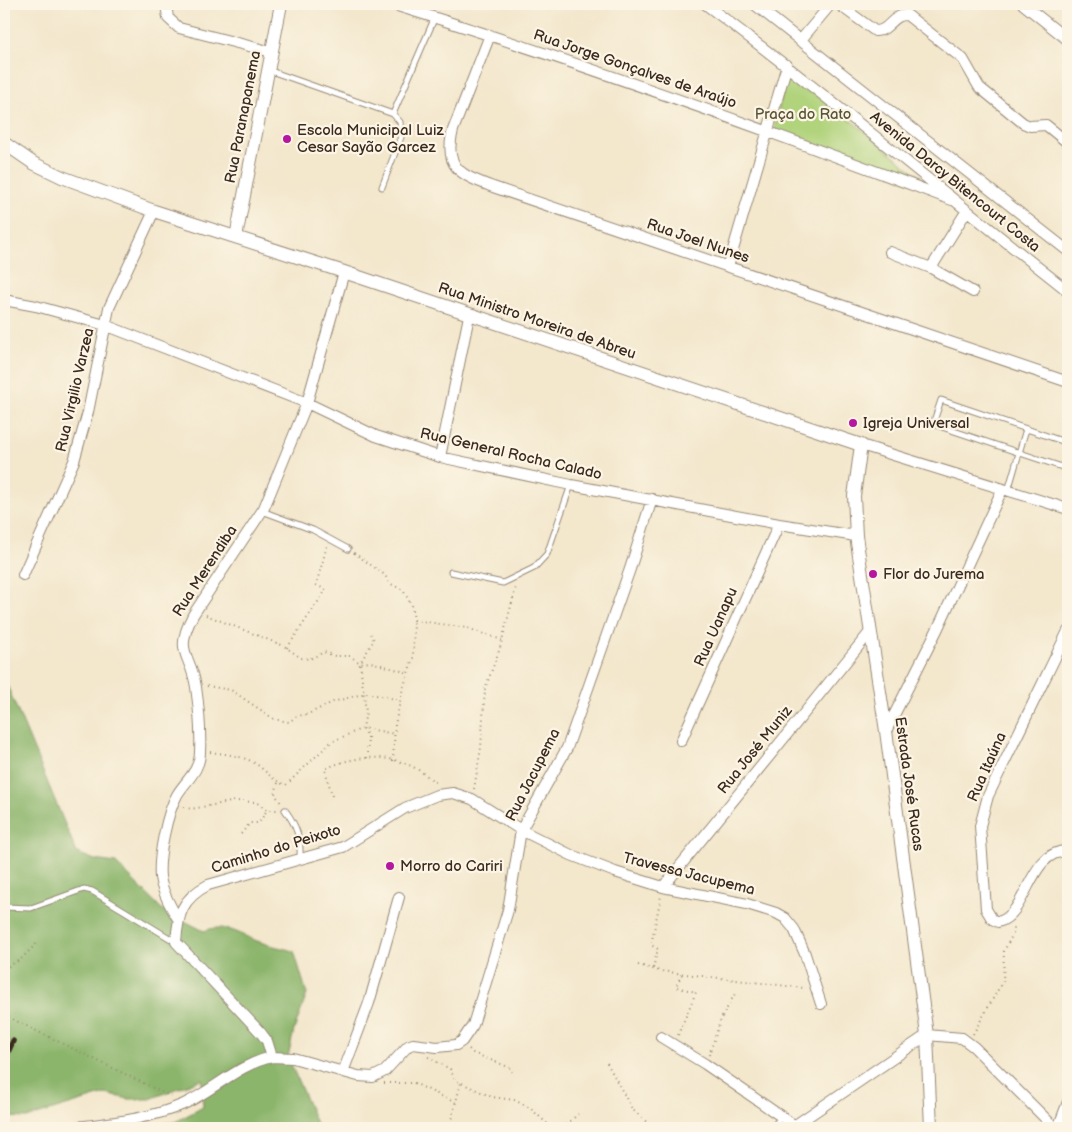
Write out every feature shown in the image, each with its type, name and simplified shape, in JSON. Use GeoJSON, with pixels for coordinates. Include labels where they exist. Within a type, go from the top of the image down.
{"type":"FeatureCollection","features":[{"type":"Feature","properties":{"kind":"street"},"geometry":{"type":"LineString","coordinates":[[166,4],[168,18],[179,28],[272,52]]}},
{"type":"Feature","properties":{"kind":"street","name":"Rua Paranapanema"},"geometry":{"type":"LineString","coordinates":[[236,237],[281,4]]}},
{"type":"Feature","properties":{"kind":"street","name":"Rua Jorge Gonçalves de Araújo"},"geometry":{"type":"LineString","coordinates":[[391,4],[490,35],[768,130],[952,200]]}},
{"type":"Feature","properties":{"kind":"street","name":"Avenida Darcy Bitencourt Costa"},"geometry":{"type":"LineString","coordinates":[[705,4],[787,65],[966,212],[1068,291]]}},
{"type":"Feature","properties":{"kind":"street","name":"Avenida Darcy Bitencourt Costa"},"geometry":{"type":"LineString","coordinates":[[754,4],[1068,252]]}},
{"type":"Feature","properties":{"kind":"street"},"geometry":{"type":"LineString","coordinates":[[800,41],[831,4]]}},
{"type":"Feature","properties":{"kind":"street"},"geometry":{"type":"LineString","coordinates":[[838,4],[874,31],[884,30],[897,16],[907,15],[963,59],[979,87],[1023,124],[1030,126],[1046,125],[1068,143]]}},
{"type":"Feature","properties":{"kind":"street"},"geometry":{"type":"LineString","coordinates":[[1023,4],[1068,40]]}},
{"type":"Feature","properties":{"kind":"street","name":"Rua Joel Nunes"},"geometry":{"type":"LineString","coordinates":[[490,35],[449,144],[451,161],[458,172],[493,187],[1068,382]]}},
{"type":"Feature","properties":{"kind":"street"},"geometry":{"type":"LineString","coordinates":[[728,267],[787,65]]}},
{"type":"Feature","properties":{"kind":"street","name":"Rua Ministro Moreira de Abreu"},"geometry":{"type":"LineString","coordinates":[[4,143],[33,163],[62,177],[154,211],[344,272],[469,316],[860,446],[1068,509]]}},
{"type":"Feature","properties":{"kind":"street","name":"Rua Virgilio Varzea"},"geometry":{"type":"LineString","coordinates":[[23,575],[74,461],[98,368],[105,325],[115,291],[154,211]]}},
{"type":"Feature","properties":{"kind":"street"},"geometry":{"type":"LineString","coordinates":[[931,268],[966,212]]}},
{"type":"Feature","properties":{"kind":"street"},"geometry":{"type":"LineString","coordinates":[[890,252],[931,268],[973,292]]}},
{"type":"Feature","properties":{"kind":"street","name":"Rua Merendiba"},"geometry":{"type":"LineString","coordinates":[[178,919],[167,901],[160,876],[165,832],[174,804],[177,795],[195,772],[201,751],[196,690],[183,643],[186,629],[196,610],[262,510],[307,403],[344,272]]}},
{"type":"Feature","properties":{"kind":"street","name":"Rua General Rocha Calado"},"geometry":{"type":"LineString","coordinates":[[4,300],[36,306],[105,325],[307,403],[376,436],[440,457],[779,524],[856,536]]}},
{"type":"Feature","properties":{"kind":"street"},"geometry":{"type":"LineString","coordinates":[[440,457],[469,316]]}},
{"type":"Feature","properties":{"kind":"street","name":"Estrada José Rucas"},"geometry":{"type":"LineString","coordinates":[[860,446],[854,496],[856,536],[886,731],[928,1035],[930,1128]]}},
{"type":"Feature","properties":{"kind":"street"},"geometry":{"type":"LineString","coordinates":[[886,731],[1005,491]]}},
{"type":"Feature","properties":{"kind":"street","name":"Rua Jacupema"},"geometry":{"type":"LineString","coordinates":[[462,1042],[473,1025],[481,1003],[505,919],[521,830],[567,748],[630,569],[652,499]]}},
{"type":"Feature","properties":{"kind":"street","name":"Rua Uanapu"},"geometry":{"type":"LineString","coordinates":[[681,741],[779,524]]}},
{"type":"Feature","properties":{"kind":"street","name":"Rua Itaúna"},"geometry":{"type":"LineString","coordinates":[[1013,912],[998,922],[992,919],[986,909],[981,819],[988,796],[1068,630]]}},
{"type":"Feature","properties":{"kind":"street","name":"Rua José Muniz"},"geometry":{"type":"LineString","coordinates":[[662,887],[870,632]]}},
{"type":"Feature","properties":{"kind":"street","name":"Caminho do Peixoto"},"geometry":{"type":"LineString","coordinates":[[176,942],[178,919],[182,907],[192,896],[208,886],[343,847],[405,808],[436,795],[453,793],[472,799],[521,830]]}},
{"type":"Feature","properties":{"kind":"street","name":"Travessa Jacupema"},"geometry":{"type":"LineString","coordinates":[[521,830],[571,855],[662,887],[771,910],[785,918],[794,930],[805,954],[821,1004]]}},
{"type":"Feature","properties":{"kind":"street"},"geometry":{"type":"LineString","coordinates":[[1013,912],[1027,884],[1041,866],[1050,857],[1065,851]]}},
{"type":"Feature","properties":{"kind":"street"},"geometry":{"type":"LineString","coordinates":[[343,1072],[369,1003],[385,939],[399,897]]}},
{"type":"Feature","properties":{"kind":"street"},"geometry":{"type":"LineString","coordinates":[[176,942],[261,1033],[267,1041],[272,1057]]}},
{"type":"Feature","properties":{"kind":"street"},"geometry":{"type":"LineString","coordinates":[[661,1037],[706,1064],[796,1127],[928,1035],[951,1035],[962,1038],[969,1043],[1056,1128],[1068,1102]]}},
{"type":"Feature","properties":{"kind":"street"},"geometry":{"type":"LineString","coordinates":[[69,1128],[141,1118],[162,1113],[204,1094],[247,1066],[272,1057],[293,1058],[358,1076],[373,1077],[385,1071],[408,1046],[413,1044],[437,1047],[456,1045],[462,1042]]}},
{"type":"Feature","properties":{"kind":"lane"},"geometry":{"type":"LineString","coordinates":[[393,114],[435,17]]}},
{"type":"Feature","properties":{"kind":"lane"},"geometry":{"type":"LineString","coordinates":[[268,70],[393,114],[400,122],[401,137],[382,187]]}},
{"type":"Feature","properties":{"kind":"lane"},"geometry":{"type":"LineString","coordinates":[[1068,443],[941,400],[933,424],[1068,469]]}},
{"type":"Feature","properties":{"kind":"lane"},"geometry":{"type":"LineString","coordinates":[[1005,491],[1026,429]]}},
{"type":"Feature","properties":{"kind":"lane"},"geometry":{"type":"LineString","coordinates":[[451,572],[503,583],[534,568],[547,554],[571,484]]}},
{"type":"Feature","properties":{"kind":"lane"},"geometry":{"type":"LineString","coordinates":[[262,510],[313,530],[348,549]]}},
{"type":"Feature","properties":{"kind":"lane"},"geometry":{"type":"LineString","coordinates":[[285,810],[294,821],[301,840],[300,859]]}},
{"type":"Feature","properties":{"kind":"lane"},"geometry":{"type":"LineString","coordinates":[[4,907],[31,908],[84,889],[92,891],[176,942]]}},
{"type":"Feature","properties":{"kind":"lane"},"geometry":{"type":"LineString","coordinates":[[771,1128],[782,1118]]}},
{"type":"Feature","properties":{"kind":"path"},"geometry":{"type":"LineString","coordinates":[[287,648],[326,590],[316,585],[329,539]]}},
{"type":"Feature","properties":{"kind":"path"},"geometry":{"type":"LineString","coordinates":[[348,549],[371,563],[385,575],[389,583],[403,590],[412,606],[414,620],[413,658],[400,700],[393,761]]}},
{"type":"Feature","properties":{"kind":"path"},"geometry":{"type":"LineString","coordinates":[[472,799],[481,748],[485,689],[502,640],[519,576]]}},
{"type":"Feature","properties":{"kind":"path"},"geometry":{"type":"LineString","coordinates":[[196,610],[287,648],[301,658],[310,659],[324,652],[335,656],[350,656],[360,663],[371,662],[408,673]]}},
{"type":"Feature","properties":{"kind":"path"},"geometry":{"type":"LineString","coordinates":[[414,620],[467,628],[502,640]]}},
{"type":"Feature","properties":{"kind":"path"},"geometry":{"type":"LineString","coordinates":[[367,758],[368,737],[363,728],[366,712],[360,663],[374,640],[371,634]]}},
{"type":"Feature","properties":{"kind":"path"},"geometry":{"type":"LineString","coordinates":[[196,690],[211,685],[231,690],[274,719],[288,722],[297,716],[308,714],[333,702],[364,694],[400,700]]}},
{"type":"Feature","properties":{"kind":"path"},"geometry":{"type":"LineString","coordinates":[[201,751],[237,755],[254,763],[278,783],[286,785],[331,742],[363,728],[395,734]]}},
{"type":"Feature","properties":{"kind":"path"},"geometry":{"type":"LineString","coordinates":[[332,796],[324,769],[336,763],[367,758],[408,764],[453,793]]}},
{"type":"Feature","properties":{"kind":"path"},"geometry":{"type":"LineString","coordinates":[[278,783],[275,794],[285,810]]}},
{"type":"Feature","properties":{"kind":"path"},"geometry":{"type":"LineString","coordinates":[[174,804],[191,809],[236,801],[256,802],[267,810],[285,810]]}},
{"type":"Feature","properties":{"kind":"path"},"geometry":{"type":"LineString","coordinates":[[240,834],[250,823],[258,823],[267,810]]}},
{"type":"Feature","properties":{"kind":"path"},"geometry":{"type":"LineString","coordinates":[[653,969],[658,949],[651,945],[662,887]]}},
{"type":"Feature","properties":{"kind":"path"},"geometry":{"type":"LineString","coordinates":[[969,1043],[1003,981],[1004,951],[1014,932],[1013,912]]}},
{"type":"Feature","properties":{"kind":"path"},"geometry":{"type":"LineString","coordinates":[[4,969],[21,959],[36,944]]}},
{"type":"Feature","properties":{"kind":"path"},"geometry":{"type":"LineString","coordinates":[[638,965],[682,973],[816,989]]}},
{"type":"Feature","properties":{"kind":"path"},"geometry":{"type":"LineString","coordinates":[[674,1044],[696,992],[676,987],[682,973]]}},
{"type":"Feature","properties":{"kind":"path"},"geometry":{"type":"LineString","coordinates":[[706,1064],[721,1019],[736,992]]}},
{"type":"Feature","properties":{"kind":"path"},"geometry":{"type":"LineString","coordinates":[[4,1015],[185,1103]]}},
{"type":"Feature","properties":{"kind":"path"},"geometry":{"type":"LineString","coordinates":[[4,1031],[13,1041]]}},
{"type":"Feature","properties":{"kind":"path"},"geometry":{"type":"LineString","coordinates":[[462,1042],[473,1053],[511,1068],[512,1072]]}},
{"type":"Feature","properties":{"kind":"path"},"geometry":{"type":"LineString","coordinates":[[408,1046],[450,1069],[454,1080],[492,1097],[514,1100],[530,1108],[552,1128]]}},
{"type":"Feature","properties":{"kind":"path"},"geometry":{"type":"LineString","coordinates":[[607,1064],[632,1108],[653,1128]]}},
{"type":"Feature","properties":{"kind":"path"},"geometry":{"type":"LineString","coordinates":[[373,1077],[386,1084],[414,1083],[456,1103]]}},
{"type":"Feature","properties":{"kind":"path"},"geometry":{"type":"LineString","coordinates":[[449,1128],[461,1083]]}},
{"type":"Feature","properties":{"kind":"path"},"geometry":{"type":"LineString","coordinates":[[563,1128],[578,1114]]}},
{"type":"Feature","properties":{"kind":"green space","name":"Praça do Rato"},"geometry":{"type":"Polygon","coordinates":[[[788,69],[941,194],[774,129],[788,69]]]}},
{"type":"Feature","properties":{"kind":"green space"},"geometry":{"type":"Polygon","coordinates":[[[4,678],[77,853],[95,860],[116,863],[163,910],[204,931],[219,928],[226,929],[264,943],[294,951],[307,994],[294,1030],[288,1057],[318,1128],[123,1128],[175,1122],[203,1107],[202,1079],[150,1099],[129,1099],[105,1094],[27,1118],[4,1117],[4,678]]]}},
{"type":"Feature","properties":{"kind":"railway"},"geometry":{"type":"LineString","coordinates":[[4,1061],[13,1041]]}},
{"type":"Feature","properties":{"kind":"place","name":"Escola Municipal Luiz Cesar Sayão Garcez"},"geometry":{"type":"Point","coordinates":[287,139]}},
{"type":"Feature","properties":{"kind":"place","name":"Igreja Universal"},"geometry":{"type":"Point","coordinates":[853,423]}},
{"type":"Feature","properties":{"kind":"place","name":"Flor do Jurema"},"geometry":{"type":"Point","coordinates":[873,574]}},
{"type":"Feature","properties":{"kind":"place","name":"Morro do Cariri"},"geometry":{"type":"Point","coordinates":[390,866]}}]}
